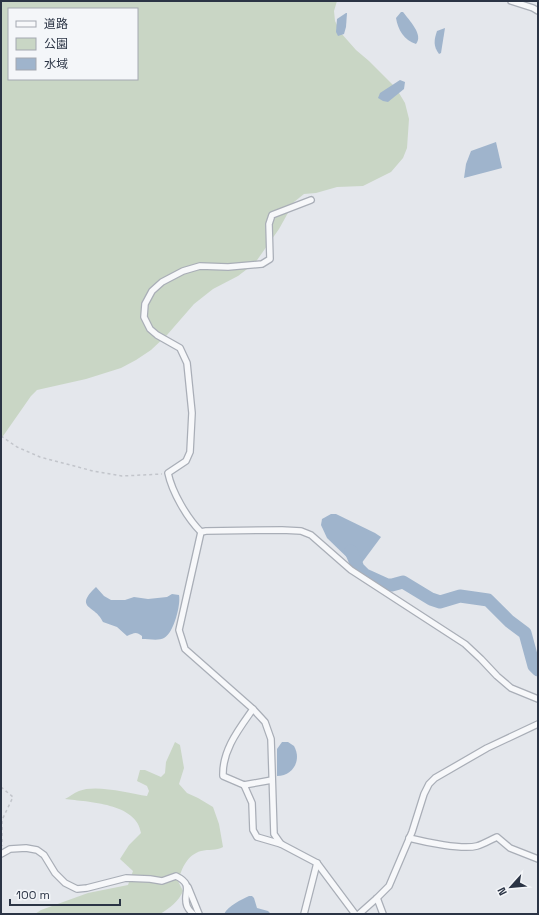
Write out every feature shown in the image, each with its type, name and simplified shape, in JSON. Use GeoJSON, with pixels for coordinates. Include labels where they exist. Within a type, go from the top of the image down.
{"type":"FeatureCollection","features":[{"type":"Feature","properties":{"kind":"street"},"geometry":{"type":"LineString","coordinates":[[511,1],[533,8],[538,12]]}},
{"type":"Feature","properties":{"kind":"street"},"geometry":{"type":"LineString","coordinates":[[201,532],[194,525],[186,512],[170,482],[168,473],[186,461],[190,452],[192,413],[188,363],[180,348],[157,335],[150,329],[144,317],[145,304],[152,291],[162,282],[183,270],[200,266],[228,267],[262,264],[270,259],[269,224],[272,215],[311,200]]}},
{"type":"Feature","properties":{"kind":"street"},"geometry":{"type":"LineString","coordinates":[[201,532],[282,530],[301,531],[311,535],[351,570],[465,644],[510,688],[538,699]]}},
{"type":"Feature","properties":{"kind":"street"},"geometry":{"type":"LineString","coordinates":[[201,532],[179,630],[185,649],[253,709],[265,722],[271,739],[274,834],[281,844]]}},
{"type":"Feature","properties":{"kind":"street"},"geometry":{"type":"LineString","coordinates":[[253,709],[231,740],[223,765],[223,776],[244,786],[272,780]]}},
{"type":"Feature","properties":{"kind":"street"},"geometry":{"type":"LineString","coordinates":[[359,914],[389,886],[429,784],[435,778],[487,748],[538,724]]}},
{"type":"Feature","properties":{"kind":"street"},"geometry":{"type":"LineString","coordinates":[[244,786],[252,803],[253,830],[257,836],[281,844],[317,864],[355,914]]}},
{"type":"Feature","properties":{"kind":"street"},"geometry":{"type":"LineString","coordinates":[[409,838],[428,843],[467,847],[477,846],[497,837],[510,848],[538,859]]}},
{"type":"Feature","properties":{"kind":"street"},"geometry":{"type":"LineString","coordinates":[[3,852],[26,848],[36,850],[44,855],[55,873],[65,883],[77,889],[88,888],[126,878],[162,882],[176,876],[182,879],[188,887],[200,914]]}},
{"type":"Feature","properties":{"kind":"street"},"geometry":{"type":"LineString","coordinates":[[304,914],[317,864]]}},
{"type":"Feature","properties":{"kind":"street"},"geometry":{"type":"LineString","coordinates":[[188,887],[186,899],[187,907],[193,914]]}},
{"type":"Feature","properties":{"kind":"street"},"geometry":{"type":"LineString","coordinates":[[377,898],[383,914]]}},
{"type":"Feature","properties":{"kind":"path"},"geometry":{"type":"LineString","coordinates":[[1,436],[17,447],[40,458],[92,471],[122,476],[168,473]]}},
{"type":"Feature","properties":{"kind":"path"},"geometry":{"type":"LineString","coordinates":[[1,787],[14,797],[2,820],[3,852]]}},
{"type":"Feature","properties":{"kind":"green space"},"geometry":{"type":"Polygon","coordinates":[[[1,1],[337,1],[334,11],[335,21],[341,33],[356,50],[396,88],[405,103],[409,119],[407,148],[403,158],[391,172],[363,186],[337,187],[316,193],[304,194],[294,202],[279,229],[255,263],[238,276],[213,289],[194,304],[167,335],[151,350],[136,360],[121,368],[86,379],[37,390],[31,396],[1,439],[1,1]]]}},
{"type":"Feature","properties":{"kind":"green space"},"geometry":{"type":"Polygon","coordinates":[[[175,742],[180,745],[184,768],[179,784],[187,793],[213,807],[219,824],[223,847],[201,851],[189,859],[183,867],[178,881],[183,891],[181,895],[174,904],[160,914],[35,914],[41,910],[88,893],[128,885],[133,871],[120,859],[129,845],[141,833],[138,823],[131,815],[110,806],[65,799],[79,791],[94,788],[147,796],[149,791],[147,786],[137,781],[140,770],[145,770],[161,777],[165,773],[166,762],[175,742]]]}},
{"type":"Feature","properties":{"kind":"water"},"geometry":{"type":"Polygon","coordinates":[[[401,12],[403,12],[409,19],[417,32],[418,40],[416,44],[408,40],[398,27],[396,18],[401,12]]]}},
{"type":"Feature","properties":{"kind":"water"},"geometry":{"type":"Polygon","coordinates":[[[346,13],[346,27],[344,34],[338,36],[336,32],[337,19],[346,13]]]}},
{"type":"Feature","properties":{"kind":"water"},"geometry":{"type":"Polygon","coordinates":[[[445,28],[441,53],[439,54],[435,46],[435,37],[437,31],[445,28]]]}},
{"type":"Feature","properties":{"kind":"water"},"geometry":{"type":"Polygon","coordinates":[[[400,80],[405,82],[404,89],[388,102],[378,98],[380,93],[400,80]]]}},
{"type":"Feature","properties":{"kind":"water"},"geometry":{"type":"Polygon","coordinates":[[[496,142],[502,168],[464,178],[466,164],[471,151],[496,142]]]}},
{"type":"Feature","properties":{"kind":"water"},"geometry":{"type":"Polygon","coordinates":[[[331,514],[336,514],[381,537],[358,568],[327,538],[321,525],[322,519],[331,514]]]}},
{"type":"Feature","properties":{"kind":"water"},"geometry":{"type":"Polygon","coordinates":[[[96,587],[104,596],[111,600],[125,600],[134,597],[148,599],[167,597],[172,594],[179,595],[178,611],[174,625],[168,635],[164,638],[154,640],[142,639],[140,634],[136,633],[127,636],[117,627],[103,622],[96,612],[86,603],[86,599],[89,594],[96,587]]]}},
{"type":"Feature","properties":{"kind":"water"},"geometry":{"type":"Polygon","coordinates":[[[282,742],[288,742],[294,746],[297,757],[292,770],[283,775],[277,776],[277,749],[282,742]]]}},
{"type":"Feature","properties":{"kind":"water"},"geometry":{"type":"Polygon","coordinates":[[[249,896],[254,898],[257,908],[268,911],[271,914],[224,914],[232,905],[249,896]]]}},
{"type":"Feature","properties":{"kind":"waterway"},"geometry":{"type":"LineString","coordinates":[[351,551],[358,568],[365,575],[387,585],[403,582],[431,599],[440,602],[460,596],[488,600],[509,621],[525,633],[534,666],[538,670]]}}]}
